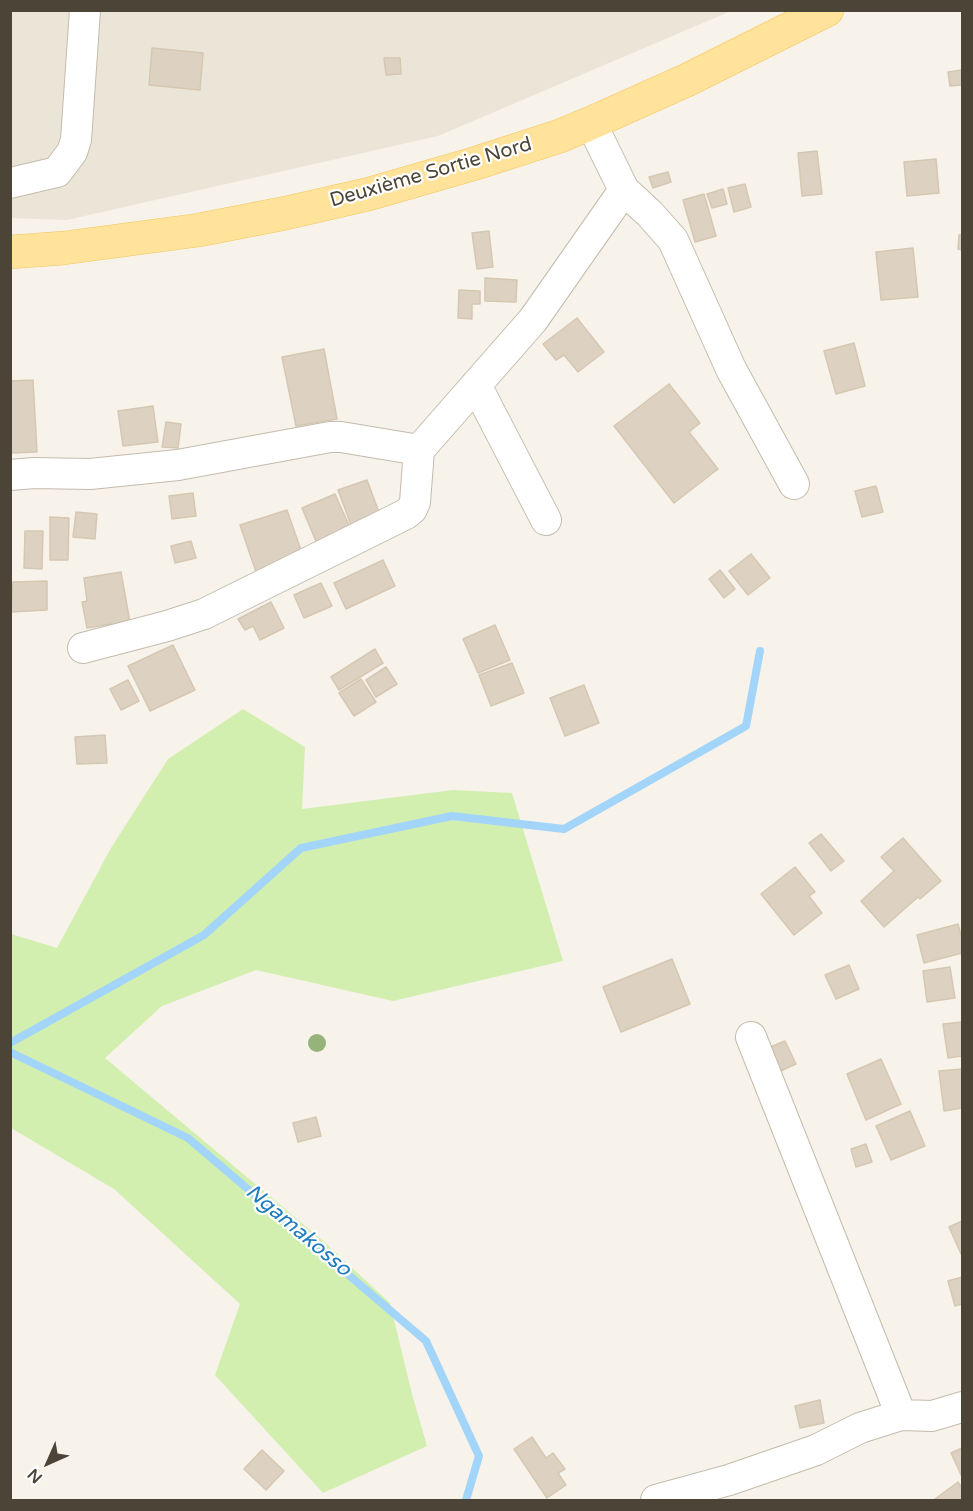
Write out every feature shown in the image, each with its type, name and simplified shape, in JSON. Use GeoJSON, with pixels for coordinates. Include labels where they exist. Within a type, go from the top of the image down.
{"type":"FeatureCollection","features":[{"type":"Feature","properties":{"kind":"main road","name":"Deuxième Sortie Nord"},"geometry":{"type":"LineString","coordinates":[[10,252],[64,248],[188,232],[297,211],[369,194],[473,164],[560,136],[591,123],[687,80],[827,10]]}},
{"type":"Feature","properties":{"kind":"street"},"geometry":{"type":"LineString","coordinates":[[10,183],[57,172],[72,152],[76,140],[85,10]]}},
{"type":"Feature","properties":{"kind":"street"},"geometry":{"type":"LineString","coordinates":[[591,123],[624,190],[673,240],[731,369],[794,484]]}},
{"type":"Feature","properties":{"kind":"street"},"geometry":{"type":"LineString","coordinates":[[83,648],[204,614],[412,509],[415,502],[418,450],[533,320],[624,190]]}},
{"type":"Feature","properties":{"kind":"street"},"geometry":{"type":"LineString","coordinates":[[476,385],[546,520]]}},
{"type":"Feature","properties":{"kind":"street"},"geometry":{"type":"LineString","coordinates":[[10,475],[90,474],[178,465],[330,437],[418,450]]}},
{"type":"Feature","properties":{"kind":"street"},"geometry":{"type":"LineString","coordinates":[[751,1037],[901,1414]]}},
{"type":"Feature","properties":{"kind":"street"},"geometry":{"type":"LineString","coordinates":[[656,1500],[731,1490],[860,1428],[901,1414],[932,1416],[963,1407]]}},
{"type":"Feature","properties":{"kind":"shaded area"},"geometry":{"type":"Polygon","coordinates":[[[11,11],[731,11],[438,136],[67,220],[11,218],[11,11]]]}},
{"type":"Feature","properties":{"kind":"green space"},"geometry":{"type":"Polygon","coordinates":[[[243,709],[305,747],[302,809],[453,790],[512,793],[563,961],[393,1001],[256,970],[162,1006],[105,1058],[322,1240],[390,1303],[427,1446],[323,1493],[215,1375],[240,1304],[114,1189],[11,1128],[11,934],[57,948],[111,848],[168,759],[243,709]]]}},
{"type":"Feature","properties":{"kind":"building"},"geometry":{"type":"Polygon","coordinates":[[[152,48],[203,53],[200,90],[149,85],[152,48]]]}},
{"type":"Feature","properties":{"kind":"building"},"geometry":{"type":"Polygon","coordinates":[[[384,58],[400,58],[401,74],[386,75],[384,58]]]}},
{"type":"Feature","properties":{"kind":"building"},"geometry":{"type":"Polygon","coordinates":[[[962,70],[962,85],[950,86],[948,72],[962,70]]]}},
{"type":"Feature","properties":{"kind":"building"},"geometry":{"type":"Polygon","coordinates":[[[817,151],[822,194],[802,196],[798,153],[817,151]]]}},
{"type":"Feature","properties":{"kind":"building"},"geometry":{"type":"Polygon","coordinates":[[[936,159],[939,193],[907,196],[904,162],[936,159]]]}},
{"type":"Feature","properties":{"kind":"building"},"geometry":{"type":"Polygon","coordinates":[[[668,172],[671,182],[653,188],[649,177],[668,172]]]}},
{"type":"Feature","properties":{"kind":"building"},"geometry":{"type":"Polygon","coordinates":[[[745,184],[751,207],[734,212],[728,188],[745,184]]]}},
{"type":"Feature","properties":{"kind":"building"},"geometry":{"type":"Polygon","coordinates":[[[723,189],[727,204],[712,208],[707,194],[723,189]]]}},
{"type":"Feature","properties":{"kind":"building"},"geometry":{"type":"Polygon","coordinates":[[[704,194],[716,236],[695,242],[683,200],[704,194]]]}},
{"type":"Feature","properties":{"kind":"building"},"geometry":{"type":"Polygon","coordinates":[[[489,231],[493,267],[477,269],[472,233],[489,231]]]}},
{"type":"Feature","properties":{"kind":"building"},"geometry":{"type":"Polygon","coordinates":[[[959,235],[962,235],[962,250],[958,249],[959,235]]]}},
{"type":"Feature","properties":{"kind":"building"},"geometry":{"type":"Polygon","coordinates":[[[913,248],[918,297],[881,300],[876,252],[913,248]]]}},
{"type":"Feature","properties":{"kind":"building"},"geometry":{"type":"Polygon","coordinates":[[[485,278],[517,280],[516,302],[485,301],[485,278]]]}},
{"type":"Feature","properties":{"kind":"building"},"geometry":{"type":"Polygon","coordinates":[[[459,290],[480,291],[480,304],[472,304],[472,319],[458,318],[459,290]]]}},
{"type":"Feature","properties":{"kind":"building"},"geometry":{"type":"Polygon","coordinates":[[[577,318],[604,352],[578,372],[564,355],[556,360],[543,344],[577,318]]]}},
{"type":"Feature","properties":{"kind":"building"},"geometry":{"type":"Polygon","coordinates":[[[854,343],[865,386],[836,394],[824,351],[854,343]]]}},
{"type":"Feature","properties":{"kind":"building"},"geometry":{"type":"Polygon","coordinates":[[[324,349],[337,419],[296,426],[282,357],[324,349]]]}},
{"type":"Feature","properties":{"kind":"building"},"geometry":{"type":"Polygon","coordinates":[[[33,380],[37,452],[10,453],[10,381],[33,380]]]}},
{"type":"Feature","properties":{"kind":"building"},"geometry":{"type":"Polygon","coordinates":[[[669,384],[700,423],[689,432],[718,469],[674,503],[614,426],[669,384]]]}},
{"type":"Feature","properties":{"kind":"building"},"geometry":{"type":"Polygon","coordinates":[[[153,406],[158,442],[123,446],[118,411],[153,406]]]}},
{"type":"Feature","properties":{"kind":"building"},"geometry":{"type":"Polygon","coordinates":[[[166,422],[181,424],[178,448],[162,447],[166,422]]]}},
{"type":"Feature","properties":{"kind":"building"},"geometry":{"type":"Polygon","coordinates":[[[367,480],[383,523],[354,533],[338,490],[367,480]]]}},
{"type":"Feature","properties":{"kind":"building"},"geometry":{"type":"Polygon","coordinates":[[[876,486],[883,512],[862,517],[855,491],[876,486]]]}},
{"type":"Feature","properties":{"kind":"building"},"geometry":{"type":"Polygon","coordinates":[[[193,493],[196,516],[172,519],[169,496],[193,493]]]}},
{"type":"Feature","properties":{"kind":"building"},"geometry":{"type":"Polygon","coordinates":[[[335,494],[352,532],[318,546],[302,508],[335,494]]]}},
{"type":"Feature","properties":{"kind":"building"},"geometry":{"type":"Polygon","coordinates":[[[287,510],[303,556],[256,572],[240,525],[287,510]]]}},
{"type":"Feature","properties":{"kind":"building"},"geometry":{"type":"Polygon","coordinates":[[[76,512],[97,514],[95,539],[73,537],[76,512]]]}},
{"type":"Feature","properties":{"kind":"building"},"geometry":{"type":"Polygon","coordinates":[[[50,517],[69,518],[68,560],[50,560],[50,517]]]}},
{"type":"Feature","properties":{"kind":"building"},"geometry":{"type":"Polygon","coordinates":[[[25,531],[43,531],[42,569],[24,568],[25,531]]]}},
{"type":"Feature","properties":{"kind":"building"},"geometry":{"type":"Polygon","coordinates":[[[191,541],[196,558],[175,563],[171,546],[191,541]]]}},
{"type":"Feature","properties":{"kind":"building"},"geometry":{"type":"Polygon","coordinates":[[[751,554],[770,578],[748,595],[729,571],[751,554]]]}},
{"type":"Feature","properties":{"kind":"building"},"geometry":{"type":"Polygon","coordinates":[[[383,560],[395,586],[346,609],[334,583],[383,560]]]}},
{"type":"Feature","properties":{"kind":"building"},"geometry":{"type":"Polygon","coordinates":[[[720,570],[735,589],[724,598],[709,579],[720,570]]]}},
{"type":"Feature","properties":{"kind":"building"},"geometry":{"type":"Polygon","coordinates":[[[121,572],[131,628],[112,631],[111,624],[87,628],[82,602],[87,601],[84,578],[121,572]]]}},
{"type":"Feature","properties":{"kind":"building"},"geometry":{"type":"Polygon","coordinates":[[[47,581],[47,610],[11,612],[13,582],[47,581]]]}},
{"type":"Feature","properties":{"kind":"building"},"geometry":{"type":"Polygon","coordinates":[[[321,583],[332,606],[304,618],[294,595],[321,583]]]}},
{"type":"Feature","properties":{"kind":"building"},"geometry":{"type":"Polygon","coordinates":[[[271,602],[284,628],[260,640],[253,626],[245,630],[238,619],[271,602]]]}},
{"type":"Feature","properties":{"kind":"building"},"geometry":{"type":"Polygon","coordinates":[[[495,625],[510,660],[478,673],[463,639],[495,625]]]}},
{"type":"Feature","properties":{"kind":"building"},"geometry":{"type":"Polygon","coordinates":[[[173,645],[195,690],[150,711],[128,666],[173,645]]]}},
{"type":"Feature","properties":{"kind":"building"},"geometry":{"type":"Polygon","coordinates":[[[375,649],[383,663],[339,690],[331,677],[375,649]]]}},
{"type":"Feature","properties":{"kind":"building"},"geometry":{"type":"Polygon","coordinates":[[[512,663],[524,693],[491,706],[479,675],[512,663]]]}},
{"type":"Feature","properties":{"kind":"building"},"geometry":{"type":"Polygon","coordinates":[[[386,667],[397,684],[376,697],[366,680],[386,667]]]}},
{"type":"Feature","properties":{"kind":"building"},"geometry":{"type":"Polygon","coordinates":[[[361,679],[376,702],[354,716],[339,693],[361,679]]]}},
{"type":"Feature","properties":{"kind":"building"},"geometry":{"type":"Polygon","coordinates":[[[128,680],[139,701],[121,710],[110,689],[128,680]]]}},
{"type":"Feature","properties":{"kind":"building"},"geometry":{"type":"Polygon","coordinates":[[[584,685],[599,723],[565,736],[550,698],[584,685]]]}},
{"type":"Feature","properties":{"kind":"building"},"geometry":{"type":"Polygon","coordinates":[[[105,735],[107,763],[77,764],[75,737],[105,735]]]}},
{"type":"Feature","properties":{"kind":"building"},"geometry":{"type":"Polygon","coordinates":[[[821,834],[844,861],[831,871],[809,843],[821,834]]]}},
{"type":"Feature","properties":{"kind":"building"},"geometry":{"type":"Polygon","coordinates":[[[903,838],[941,881],[920,899],[918,897],[884,927],[861,901],[894,871],[881,857],[903,838]]]}},
{"type":"Feature","properties":{"kind":"building"},"geometry":{"type":"Polygon","coordinates":[[[795,867],[815,892],[809,896],[822,913],[794,935],[761,894],[795,867]]]}},
{"type":"Feature","properties":{"kind":"building"},"geometry":{"type":"Polygon","coordinates":[[[958,924],[962,938],[962,953],[924,963],[917,935],[958,924]]]}},
{"type":"Feature","properties":{"kind":"building"},"geometry":{"type":"Polygon","coordinates":[[[672,959],[690,1004],[621,1032],[603,987],[672,959]]]}},
{"type":"Feature","properties":{"kind":"building"},"geometry":{"type":"Polygon","coordinates":[[[849,965],[859,989],[836,999],[825,975],[849,965]]]}},
{"type":"Feature","properties":{"kind":"building"},"geometry":{"type":"Polygon","coordinates":[[[950,967],[955,998],[927,1002],[923,971],[950,967]]]}},
{"type":"Feature","properties":{"kind":"building"},"geometry":{"type":"Polygon","coordinates":[[[962,1022],[962,1056],[948,1058],[943,1024],[962,1022]]]}},
{"type":"Feature","properties":{"kind":"building"},"geometry":{"type":"Polygon","coordinates":[[[785,1041],[796,1064],[774,1074],[763,1050],[785,1041]]]}},
{"type":"Feature","properties":{"kind":"building"},"geometry":{"type":"Polygon","coordinates":[[[881,1059],[901,1104],[866,1120],[847,1074],[881,1059]]]}},
{"type":"Feature","properties":{"kind":"building"},"geometry":{"type":"Polygon","coordinates":[[[962,1069],[962,1108],[944,1111],[939,1071],[962,1069]]]}},
{"type":"Feature","properties":{"kind":"building"},"geometry":{"type":"Polygon","coordinates":[[[910,1111],[925,1146],[891,1160],[876,1126],[910,1111]]]}},
{"type":"Feature","properties":{"kind":"building"},"geometry":{"type":"Polygon","coordinates":[[[316,1117],[321,1136],[298,1142],[293,1123],[316,1117]]]}},
{"type":"Feature","properties":{"kind":"building"},"geometry":{"type":"Polygon","coordinates":[[[866,1144],[872,1162],[856,1167],[851,1149],[866,1144]]]}},
{"type":"Feature","properties":{"kind":"building"},"geometry":{"type":"Polygon","coordinates":[[[962,1221],[962,1256],[949,1227],[962,1221]]]}},
{"type":"Feature","properties":{"kind":"building"},"geometry":{"type":"Polygon","coordinates":[[[962,1277],[962,1304],[955,1306],[948,1281],[962,1277]]]}},
{"type":"Feature","properties":{"kind":"building"},"geometry":{"type":"Polygon","coordinates":[[[820,1400],[824,1423],[800,1428],[795,1406],[820,1400]]]}},
{"type":"Feature","properties":{"kind":"building"},"geometry":{"type":"Polygon","coordinates":[[[532,1437],[546,1458],[553,1453],[565,1469],[558,1473],[566,1485],[547,1498],[514,1449],[532,1437]]]}},
{"type":"Feature","properties":{"kind":"building"},"geometry":{"type":"Polygon","coordinates":[[[962,1448],[962,1477],[951,1453],[962,1448]]]}},
{"type":"Feature","properties":{"kind":"building"},"geometry":{"type":"Polygon","coordinates":[[[262,1450],[284,1471],[266,1490],[244,1469],[262,1450]]]}},
{"type":"Feature","properties":{"kind":"building"},"geometry":{"type":"Polygon","coordinates":[[[958,1482],[962,1488],[962,1500],[935,1499],[958,1482]]]}},
{"type":"Feature","properties":{"kind":"waterway"},"geometry":{"type":"LineString","coordinates":[[10,1043],[204,935],[301,848],[452,816],[564,829],[746,726],[760,651]]}},
{"type":"Feature","properties":{"kind":"waterway","name":"Ngamakosso"},"geometry":{"type":"LineString","coordinates":[[10,1052],[188,1138],[426,1341],[479,1456],[466,1500]]}}]}
